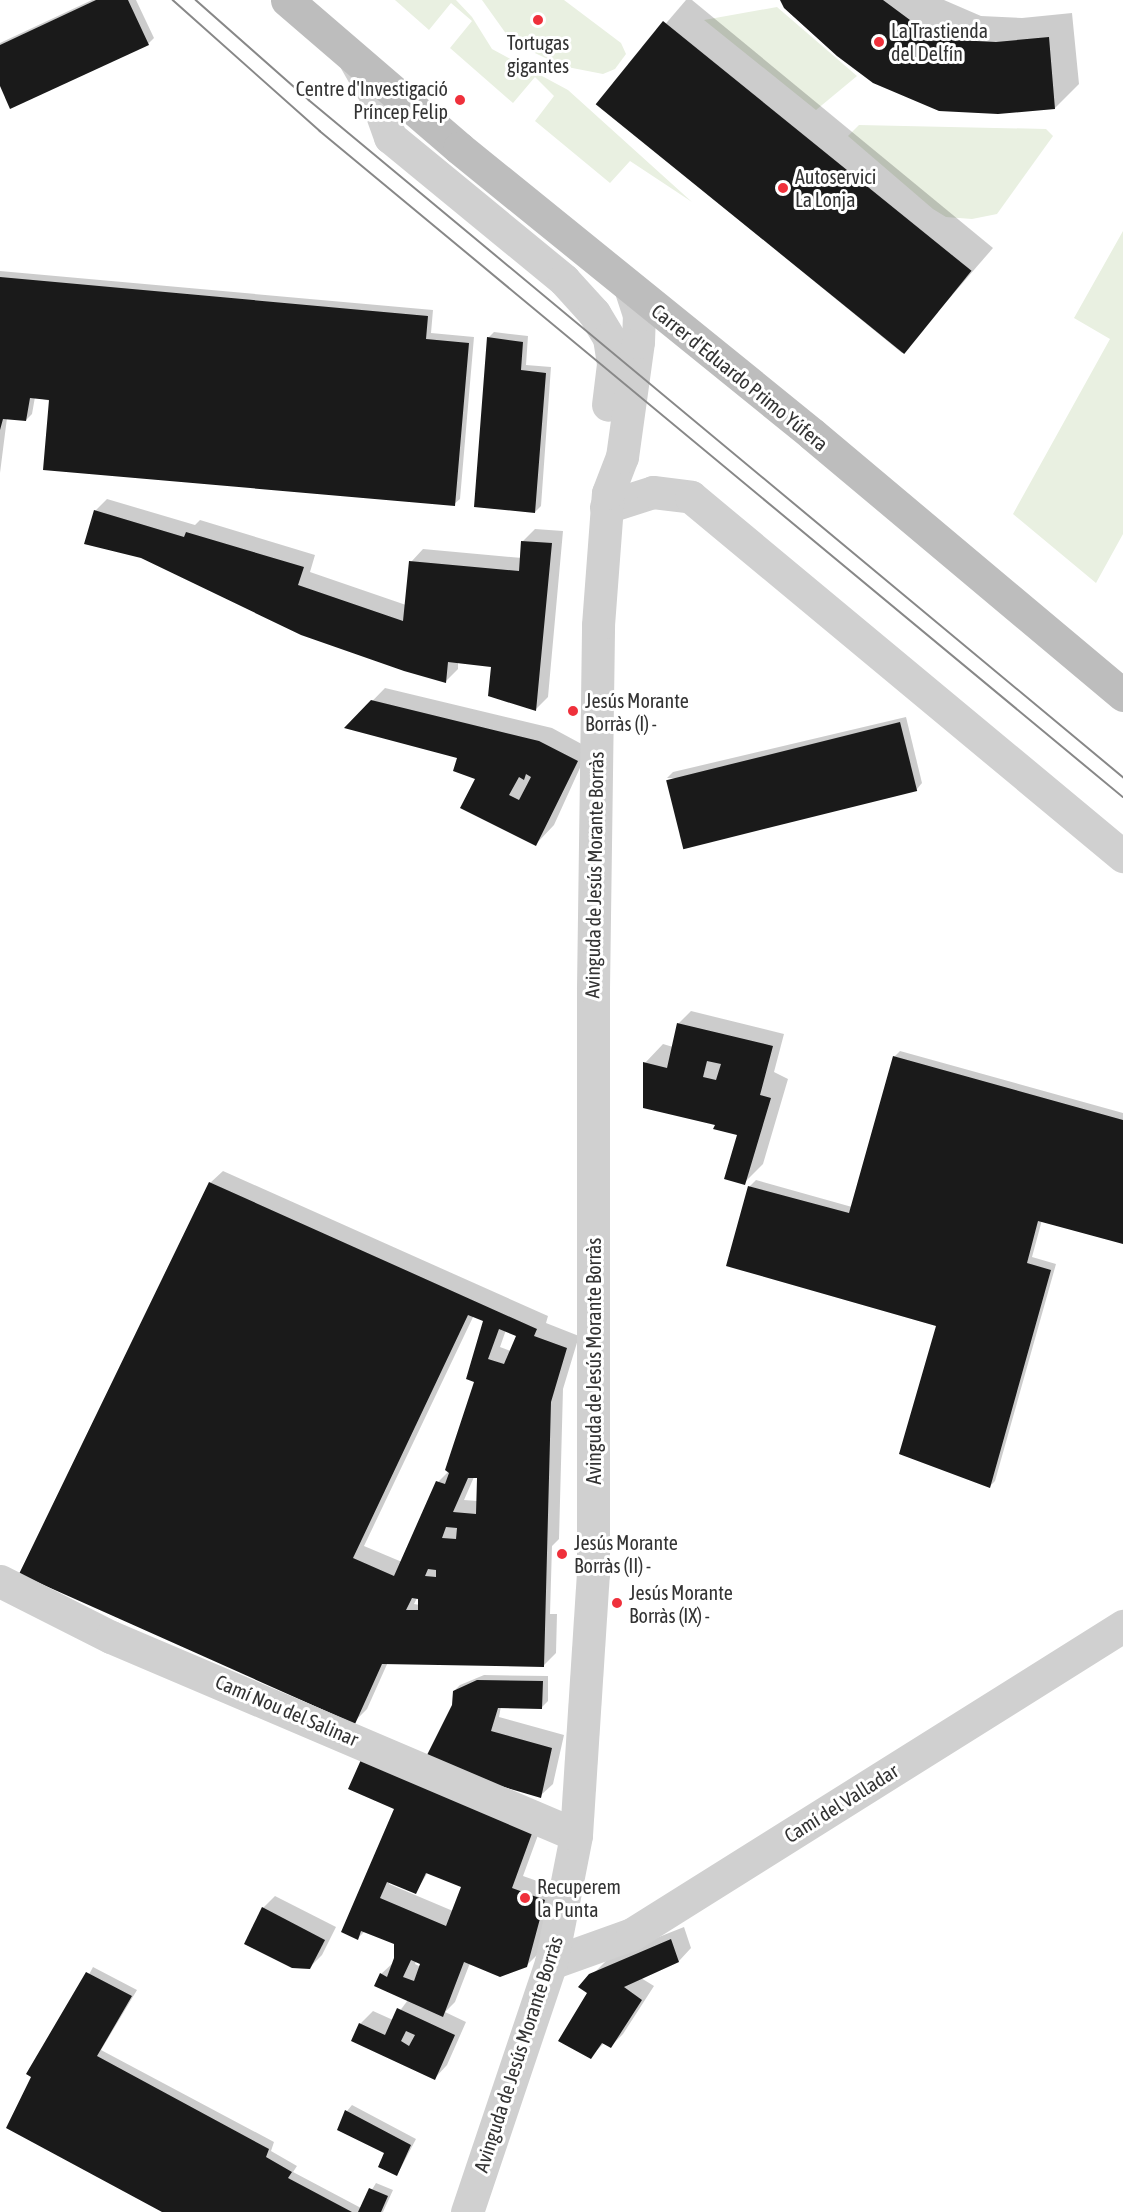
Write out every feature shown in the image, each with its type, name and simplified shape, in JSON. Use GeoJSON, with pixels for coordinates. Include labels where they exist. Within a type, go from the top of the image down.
{"type":"FeatureCollection","features":[{"type":"Feature","properties":{"kind":"main road","name":"Carrer d'Eduardo Primo Yúfera"},"geometry":{"type":"LineString","coordinates":[[288,0],[355,60],[812,434],[1123,695]]}},
{"type":"Feature","properties":{"kind":"street","name":"Carrer d'Eduardo Primo Yúfera"},"geometry":{"type":"LineString","coordinates":[[355,60],[375,95],[390,137],[564,280],[594,313],[609,338]]}},
{"type":"Feature","properties":{"kind":"street","name":"Avinguda de Jesús Morante Borràs"},"geometry":{"type":"LineString","coordinates":[[607,500],[623,449],[638,342],[639,315],[630,287]]}},
{"type":"Feature","properties":{"kind":"street","name":"Avinguda de Jesús Morante Borràs"},"geometry":{"type":"LineString","coordinates":[[467,2212],[551,1963],[576,1835],[593,1574],[593,987],[598,625],[607,500],[603,460],[613,364],[609,338]]}},
{"type":"Feature","properties":{"kind":"street"},"geometry":{"type":"LineString","coordinates":[[607,500],[653,492],[691,497],[1123,856]]}},
{"type":"Feature","properties":{"kind":"street","name":"Camí Nou del Salinar"},"geometry":{"type":"LineString","coordinates":[[0,1581],[111,1637],[576,1835]]}},
{"type":"Feature","properties":{"kind":"street","name":"Camí del Valladar"},"geometry":{"type":"LineString","coordinates":[[551,1963],[633,1934],[1123,1626]]}},
{"type":"Feature","properties":{"kind":"green space"},"geometry":{"type":"Polygon","coordinates":[[[395,0],[456,0],[472,17],[492,49],[568,90],[692,202],[630,161],[610,183],[535,121],[554,96],[535,77],[513,103],[450,48],[472,21],[451,3],[429,30],[395,0]]]}},
{"type":"Feature","properties":{"kind":"green space"},"geometry":{"type":"Polygon","coordinates":[[[482,0],[564,0],[621,43],[626,54],[615,69],[603,74],[562,66],[512,42],[482,0]]]}},
{"type":"Feature","properties":{"kind":"green space"},"geometry":{"type":"Polygon","coordinates":[[[777,7],[857,76],[816,110],[704,20],[777,7]]]}},
{"type":"Feature","properties":{"kind":"green space"},"geometry":{"type":"Polygon","coordinates":[[[859,125],[1046,129],[1053,136],[997,214],[972,219],[946,217],[933,209],[848,136],[859,125]]]}},
{"type":"Feature","properties":{"kind":"green space"},"geometry":{"type":"Polygon","coordinates":[[[1123,231],[1123,534],[1096,583],[1013,514],[1110,339],[1074,318],[1123,231]]]}},
{"type":"Feature","properties":{"kind":"building"},"geometry":{"type":"Polygon","coordinates":[[[96,0],[128,0],[149,45],[10,109],[0,86],[0,45],[96,0]]]}},
{"type":"Feature","properties":{"kind":"building"},"geometry":{"type":"Polygon","coordinates":[[[780,0],[883,0],[910,20],[956,40],[996,42],[1049,37],[1055,109],[998,114],[939,111],[873,83],[837,56],[784,8],[780,0]]]}},
{"type":"Feature","properties":{"kind":"building","name":"Autoservici La Lonja"},"geometry":{"type":"Polygon","coordinates":[[[663,21],[972,271],[904,354],[596,104],[663,21]]]}},
{"type":"Feature","properties":{"kind":"building"},"geometry":{"type":"Polygon","coordinates":[[[0,277],[428,316],[426,339],[469,343],[455,506],[43,470],[49,400],[30,398],[26,421],[3,419],[0,430],[0,277]]]}},
{"type":"Feature","properties":{"kind":"building"},"geometry":{"type":"Polygon","coordinates":[[[487,337],[523,342],[521,370],[546,373],[535,513],[474,507],[487,337]]]}},
{"type":"Feature","properties":{"kind":"building"},"geometry":{"type":"Polygon","coordinates":[[[94,510],[184,537],[186,532],[304,567],[298,585],[403,621],[409,561],[519,571],[521,541],[552,543],[536,711],[488,696],[491,667],[448,662],[446,683],[404,671],[301,635],[141,558],[84,544],[94,510]]]}},
{"type":"Feature","properties":{"kind":"building"},"geometry":{"type":"Polygon","coordinates":[[[371,700],[539,741],[578,761],[536,846],[460,808],[475,779],[453,771],[457,758],[344,728],[371,700]],[[526,774],[524,780],[519,777],[509,795],[519,800],[531,777],[526,774]]]}},
{"type":"Feature","properties":{"kind":"building"},"geometry":{"type":"Polygon","coordinates":[[[900,722],[917,791],[683,849],[666,780],[900,722]]]}},
{"type":"Feature","properties":{"kind":"building"},"geometry":{"type":"Polygon","coordinates":[[[677,1023],[773,1046],[760,1095],[771,1098],[745,1185],[724,1179],[737,1135],[713,1129],[715,1125],[643,1108],[643,1062],[667,1068],[677,1023]],[[707,1061],[703,1077],[716,1080],[721,1064],[707,1061]]]}},
{"type":"Feature","properties":{"kind":"building"},"geometry":{"type":"Polygon","coordinates":[[[893,1056],[1123,1120],[1123,1244],[1038,1221],[1027,1263],[1051,1270],[990,1488],[899,1454],[936,1326],[726,1266],[748,1186],[849,1213],[893,1056]]]}},
{"type":"Feature","properties":{"kind":"building"},"geometry":{"type":"Polygon","coordinates":[[[209,1182],[537,1329],[534,1336],[567,1348],[551,1402],[544,1667],[382,1664],[355,1724],[19,1574],[209,1182]],[[468,1315],[353,1558],[394,1576],[436,1481],[445,1484],[449,1473],[445,1470],[474,1382],[466,1379],[483,1321],[468,1315]],[[499,1329],[488,1359],[504,1364],[516,1336],[499,1329]],[[468,1478],[453,1512],[476,1514],[477,1478],[468,1478]],[[446,1527],[442,1538],[456,1539],[457,1528],[446,1527]],[[428,1569],[425,1576],[436,1577],[436,1570],[428,1569]],[[412,1598],[406,1610],[418,1610],[418,1599],[412,1598]]]}},
{"type":"Feature","properties":{"kind":"building"},"geometry":{"type":"Polygon","coordinates":[[[477,1680],[543,1681],[542,1709],[498,1708],[491,1731],[552,1748],[541,1798],[494,1784],[427,1755],[452,1705],[453,1691],[477,1680]]]}},
{"type":"Feature","properties":{"kind":"building"},"geometry":{"type":"Polygon","coordinates":[[[364,1753],[534,1828],[512,1888],[545,1900],[527,1967],[500,1977],[464,1962],[443,2017],[374,1986],[380,1973],[387,1977],[394,1958],[394,1944],[361,1931],[358,1940],[341,1932],[394,1809],[348,1789],[364,1753]],[[426,1873],[416,1894],[387,1882],[380,1898],[446,1926],[461,1887],[426,1873]],[[411,1960],[403,1977],[414,1981],[420,1964],[411,1960]]]}},
{"type":"Feature","properties":{"kind":"building"},"geometry":{"type":"Polygon","coordinates":[[[262,1907],[325,1940],[310,1969],[292,1968],[244,1944],[262,1907]]]}},
{"type":"Feature","properties":{"kind":"building"},"geometry":{"type":"Polygon","coordinates":[[[671,1939],[679,1962],[624,1987],[642,2000],[611,2048],[602,2043],[591,2059],[558,2041],[587,1993],[578,1987],[589,1974],[671,1939]]]}},
{"type":"Feature","properties":{"kind":"building"},"geometry":{"type":"Polygon","coordinates":[[[86,1972],[132,1996],[97,2056],[269,2149],[266,2157],[292,2172],[288,2178],[352,2212],[162,2212],[6,2128],[31,2077],[26,2074],[86,1972]]]}},
{"type":"Feature","properties":{"kind":"building"},"geometry":{"type":"Polygon","coordinates":[[[397,2008],[455,2035],[435,2080],[351,2041],[359,2023],[385,2035],[397,2008]],[[406,2031],[401,2041],[409,2046],[415,2035],[406,2031]]]}},
{"type":"Feature","properties":{"kind":"building"},"geometry":{"type":"Polygon","coordinates":[[[345,2110],[411,2145],[397,2176],[378,2167],[384,2153],[337,2130],[345,2110]]]}},
{"type":"Feature","properties":{"kind":"building"},"geometry":{"type":"Polygon","coordinates":[[[369,2188],[388,2196],[381,2212],[358,2212],[369,2188]]]}},
{"type":"Feature","properties":{"kind":"tram line"},"geometry":{"type":"LineString","coordinates":[[173,0],[320,131],[1123,797]]}},
{"type":"Feature","properties":{"kind":"tram line"},"geometry":{"type":"LineString","coordinates":[[196,0],[309,100],[1123,777]]}},
{"type":"Feature","properties":{"kind":"place","name":"Tortugas gigantes"},"geometry":{"type":"Point","coordinates":[538,20]}},
{"type":"Feature","properties":{"kind":"place","name":"La Trastienda del Delfín"},"geometry":{"type":"Point","coordinates":[879,42]}},
{"type":"Feature","properties":{"kind":"place","name":"Centre d'Investigació Príncep Felip"},"geometry":{"type":"Point","coordinates":[460,100]}},
{"type":"Feature","properties":{"kind":"place","name":"Autoservici La Lonja"},"geometry":{"type":"Point","coordinates":[783,188]}},
{"type":"Feature","properties":{"kind":"place","name":"Jesús Morante Borràs (I) -"},"geometry":{"type":"Point","coordinates":[573,711]}},
{"type":"Feature","properties":{"kind":"place","name":"Jesús Morante Borràs (II) -"},"geometry":{"type":"Point","coordinates":[562,1554]}},
{"type":"Feature","properties":{"kind":"place","name":"Jesús Morante Borràs (IX) -"},"geometry":{"type":"Point","coordinates":[617,1603]}},
{"type":"Feature","properties":{"kind":"place","name":"Recuperem la Punta"},"geometry":{"type":"Point","coordinates":[525,1898]}}]}
